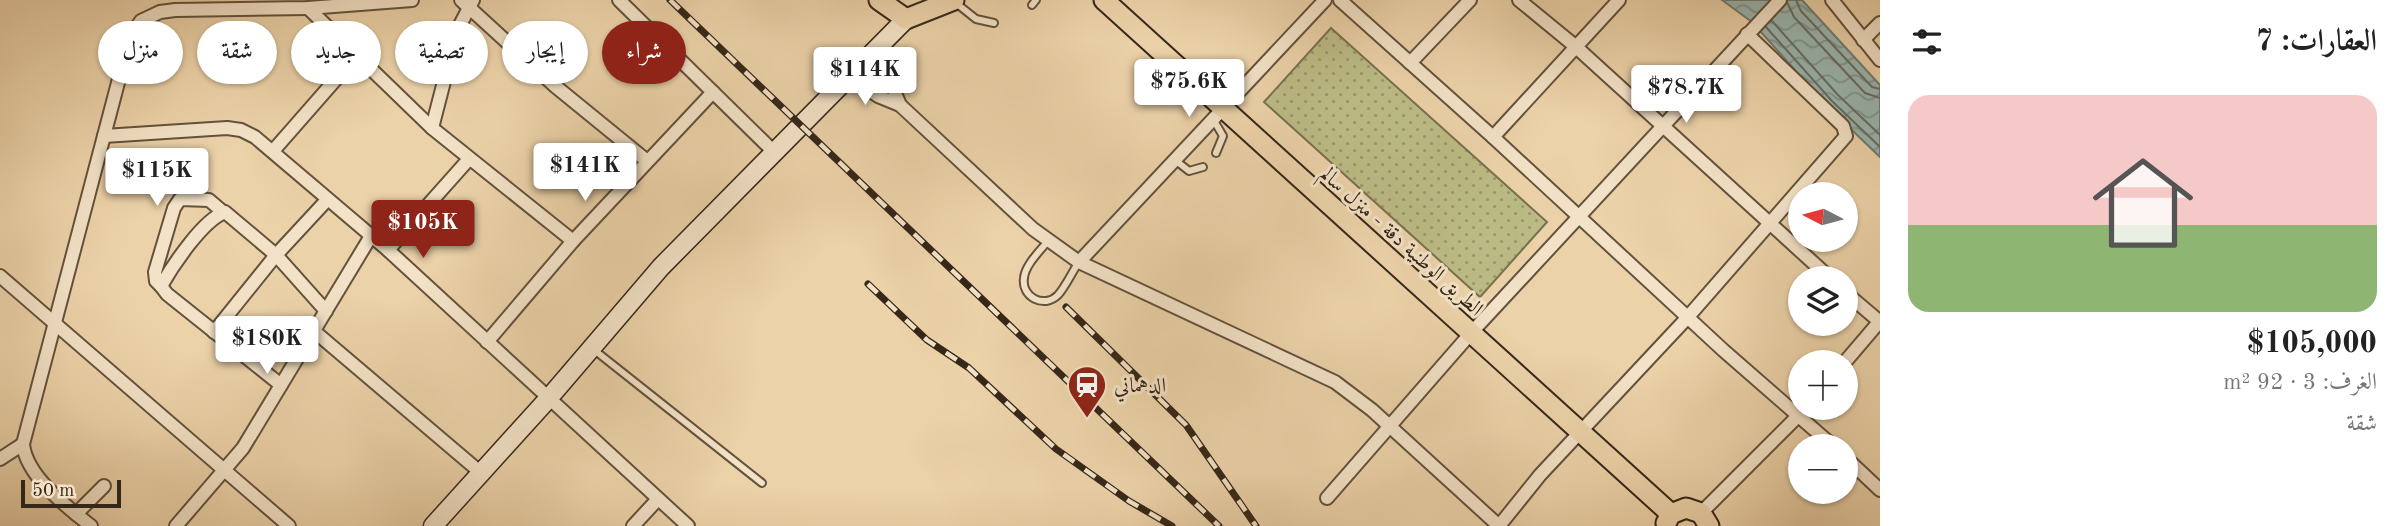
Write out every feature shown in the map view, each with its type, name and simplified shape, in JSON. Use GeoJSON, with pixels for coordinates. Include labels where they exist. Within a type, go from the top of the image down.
{"type":"FeatureCollection","features":[{"type":"Feature","properties":{"kind":"main road"},"geometry":{"type":"LineString","coordinates":[[879,0],[906,19]]}},
{"type":"Feature","properties":{"kind":"main road"},"geometry":{"type":"LineString","coordinates":[[433,526],[548,399],[661,267],[926,0]]}},
{"type":"Feature","properties":{"kind":"main road"},"geometry":{"type":"LineString","coordinates":[[906,19],[953,0]]}},
{"type":"Feature","properties":{"kind":"main road","name":"الطريق الوطنية دقة - منزل سالم"},"geometry":{"type":"LineString","coordinates":[[1104,0],[1218,113],[1471,333],[1580,432],[1668,520]]}},
{"type":"Feature","properties":{"kind":"main road"},"geometry":{"type":"LineString","coordinates":[[1668,520],[1686,508],[1705,519]]}},
{"type":"Feature","properties":{"kind":"street"},"geometry":{"type":"LineString","coordinates":[[91,526],[76,514],[29,464],[23,444],[130,37],[141,21],[160,12],[175,10],[308,8],[412,0]]}},
{"type":"Feature","properties":{"kind":"street"},"geometry":{"type":"LineString","coordinates":[[619,0],[774,151]]}},
{"type":"Feature","properties":{"kind":"street"},"geometry":{"type":"LineString","coordinates":[[1079,262],[1325,0]]}},
{"type":"Feature","properties":{"kind":"street"},"geometry":{"type":"LineString","coordinates":[[1340,0],[1493,137],[1687,318],[1788,400]]}},
{"type":"Feature","properties":{"kind":"street"},"geometry":{"type":"LineString","coordinates":[[1410,63],[1470,0]]}},
{"type":"Feature","properties":{"kind":"street"},"geometry":{"type":"LineString","coordinates":[[1519,0],[1575,46],[1816,266]]}},
{"type":"Feature","properties":{"kind":"street"},"geometry":{"type":"LineString","coordinates":[[1493,137],[1619,0]]}},
{"type":"Feature","properties":{"kind":"street"},"geometry":{"type":"LineString","coordinates":[[1327,498],[1471,333],[1780,0]]}},
{"type":"Feature","properties":{"kind":"street"},"geometry":{"type":"LineString","coordinates":[[1832,0],[1880,60]]}},
{"type":"Feature","properties":{"kind":"street"},"geometry":{"type":"LineString","coordinates":[[432,128],[467,2],[555,86],[647,161]]}},
{"type":"Feature","properties":{"kind":"street"},"geometry":{"type":"LineString","coordinates":[[308,8],[322,21]]}},
{"type":"Feature","properties":{"kind":"street"},"geometry":{"type":"LineString","coordinates":[[1863,40],[1880,23]]}},
{"type":"Feature","properties":{"kind":"street"},"geometry":{"type":"LineString","coordinates":[[849,76],[878,96],[900,105],[1048,241],[1079,262],[1335,382],[1390,427],[1499,526],[1580,432],[1687,318],[1767,223],[1836,150],[1846,132],[1749,31]]}},
{"type":"Feature","properties":{"kind":"street"},"geometry":{"type":"LineString","coordinates":[[869,57],[890,80],[900,105]]}},
{"type":"Feature","properties":{"kind":"street"},"geometry":{"type":"LineString","coordinates":[[381,77],[432,128],[573,241]]}},
{"type":"Feature","properties":{"kind":"street"},"geometry":{"type":"LineString","coordinates":[[273,151],[332,84]]}},
{"type":"Feature","properties":{"kind":"street"},"geometry":{"type":"LineString","coordinates":[[486,342],[573,241],[713,92]]}},
{"type":"Feature","properties":{"kind":"street"},"geometry":{"type":"LineString","coordinates":[[104,136],[227,128],[241,130],[273,151],[387,250],[688,526]]}},
{"type":"Feature","properties":{"kind":"street"},"geometry":{"type":"LineString","coordinates":[[387,250],[469,159]]}},
{"type":"Feature","properties":{"kind":"street"},"geometry":{"type":"LineString","coordinates":[[281,385],[214,332],[156,281],[155,272],[180,199],[209,200],[276,255],[326,311]]}},
{"type":"Feature","properties":{"kind":"street"},"geometry":{"type":"LineString","coordinates":[[214,332],[276,255],[327,200]]}},
{"type":"Feature","properties":{"kind":"street"},"geometry":{"type":"LineString","coordinates":[[161,286],[190,243],[223,212]]}},
{"type":"Feature","properties":{"kind":"street"},"geometry":{"type":"LineString","coordinates":[[176,526],[243,448],[371,236]]}},
{"type":"Feature","properties":{"kind":"street"},"geometry":{"type":"LineString","coordinates":[[165,239],[190,243]]}},
{"type":"Feature","properties":{"kind":"street"},"geometry":{"type":"LineString","coordinates":[[0,276],[288,526]]}},
{"type":"Feature","properties":{"kind":"street"},"geometry":{"type":"LineString","coordinates":[[1855,350],[1880,321],[1858,303]]}},
{"type":"Feature","properties":{"kind":"street"},"geometry":{"type":"LineString","coordinates":[[314,331],[480,472]]}},
{"type":"Feature","properties":{"kind":"street"},"geometry":{"type":"LineString","coordinates":[[1705,519],[1796,420]]}},
{"type":"Feature","properties":{"kind":"street"},"geometry":{"type":"LineString","coordinates":[[1810,420],[1822,434]]}},
{"type":"Feature","properties":{"kind":"street"},"geometry":{"type":"LineString","coordinates":[[0,459],[23,444]]}},
{"type":"Feature","properties":{"kind":"street"},"geometry":{"type":"LineString","coordinates":[[1858,469],[1880,490]]}},
{"type":"Feature","properties":{"kind":"street"},"geometry":{"type":"LineString","coordinates":[[76,514],[104,486]]}},
{"type":"Feature","properties":{"kind":"street"},"geometry":{"type":"LineString","coordinates":[[632,526],[658,499]]}},
{"type":"Feature","properties":{"kind":"lane"},"geometry":{"type":"LineString","coordinates":[[953,0],[976,19],[994,23]]}},
{"type":"Feature","properties":{"kind":"lane"},"geometry":{"type":"LineString","coordinates":[[1216,153],[1223,136],[1218,113]]}},
{"type":"Feature","properties":{"kind":"lane"},"geometry":{"type":"LineString","coordinates":[[1174,160],[1189,171],[1203,167]]}},
{"type":"Feature","properties":{"kind":"lane"},"geometry":{"type":"LineString","coordinates":[[1048,241],[1024,274],[1023,281],[1029,296],[1043,301],[1058,295],[1079,262]]}},
{"type":"Feature","properties":{"kind":"lane"},"geometry":{"type":"LineString","coordinates":[[592,347],[762,483]]}},
{"type":"Feature","properties":{"kind":"shaded area"},"geometry":{"type":"Polygon","coordinates":[[[1331,28],[1547,222],[1480,297],[1264,102],[1331,28]]]}},
{"type":"Feature","properties":{"kind":"water"},"geometry":{"type":"Polygon","coordinates":[[[1722,0],[1802,0],[1880,85],[1880,157],[1827,106],[1752,22],[1722,0]]]}},
{"type":"Feature","properties":{"kind":"railway"},"geometry":{"type":"LineString","coordinates":[[670,0],[1219,526]]}},
{"type":"Feature","properties":{"kind":"railway"},"geometry":{"type":"LineString","coordinates":[[868,284],[927,340],[969,368],[1056,449],[1129,501],[1172,526]]}},
{"type":"Feature","properties":{"kind":"railway"},"geometry":{"type":"LineString","coordinates":[[1066,307],[1186,425],[1256,526]]}},
{"type":"Feature","properties":{"kind":"place","name":"الدهماني"},"geometry":{"type":"Point","coordinates":[1087,419]}}]}
